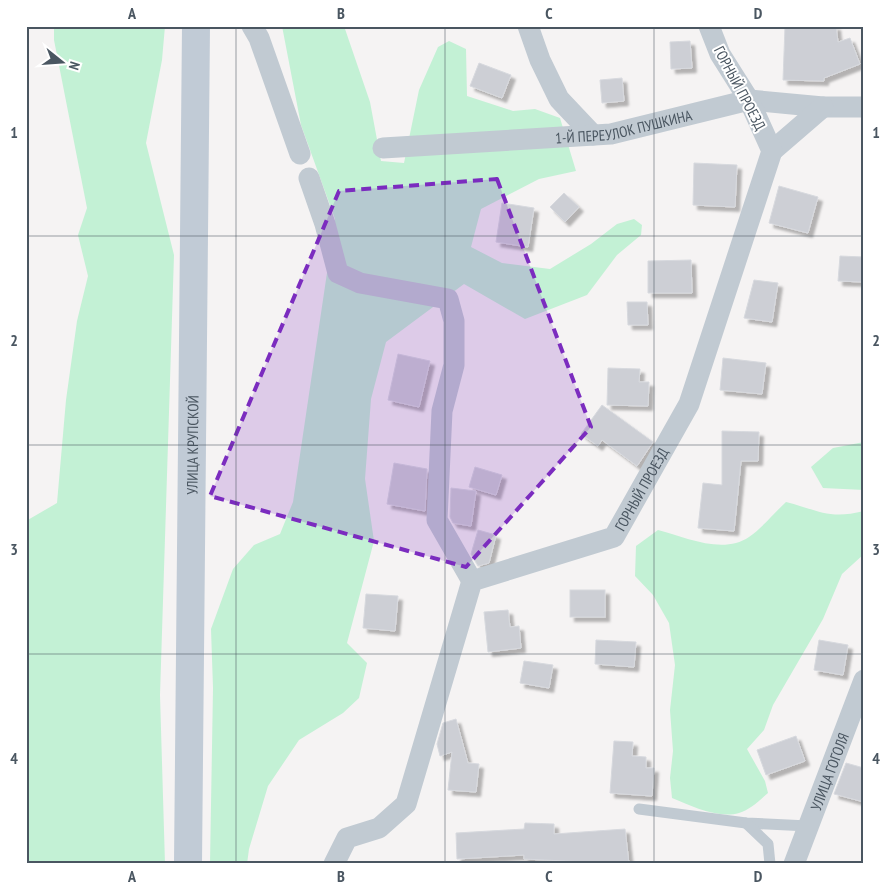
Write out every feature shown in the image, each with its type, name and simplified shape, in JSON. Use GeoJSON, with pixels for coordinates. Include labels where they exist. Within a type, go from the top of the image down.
{"type":"FeatureCollection","features":[{"type":"Feature","properties":{"kind":"street","name":"УЛИЦА КРУПСКОЙ"},"geometry":{"type":"LineString","coordinates":[[188,864],[196,26]]}},
{"type":"Feature","properties":{"kind":"street"},"geometry":{"type":"LineString","coordinates":[[252,26],[259,38],[300,154]]}},
{"type":"Feature","properties":{"kind":"street"},"geometry":{"type":"LineString","coordinates":[[528,26],[540,60],[559,99],[593,135]]}},
{"type":"Feature","properties":{"kind":"street","name":"ГОРНЫЙ ПРОЕЗД"},"geometry":{"type":"LineString","coordinates":[[472,581],[614,536],[689,404],[772,151],[749,100],[720,54],[709,26]]}},
{"type":"Feature","properties":{"kind":"street","name":"1-Й ПЕРЕУЛОК ПУШКИНА"},"geometry":{"type":"LineString","coordinates":[[383,148],[593,135],[639,128],[749,100],[823,107],[864,107]]}},
{"type":"Feature","properties":{"kind":"street"},"geometry":{"type":"LineString","coordinates":[[772,151],[823,107]]}},
{"type":"Feature","properties":{"kind":"street"},"geometry":{"type":"LineString","coordinates":[[309,178],[326,224],[338,273],[360,282],[448,299],[454,321],[454,365],[442,411],[437,520],[472,581],[406,804],[379,828],[347,838],[334,864]]}},
{"type":"Feature","properties":{"kind":"street","name":"УЛИЦА ГОГОЛЯ"},"geometry":{"type":"LineString","coordinates":[[794,864],[864,680]]}},
{"type":"Feature","properties":{"kind":"lane"},"geometry":{"type":"LineString","coordinates":[[639,809],[746,823],[808,826]]}},
{"type":"Feature","properties":{"kind":"lane"},"geometry":{"type":"LineString","coordinates":[[746,823],[768,844],[770,864]]}},
{"type":"Feature","properties":{"kind":"highlighted area"},"geometry":{"type":"Polygon","coordinates":[[[497,179],[591,427],[466,567],[210,496],[339,191],[497,179]]]}},
{"type":"Feature","properties":{"kind":"green space"},"geometry":{"type":"Polygon","coordinates":[[[54,26],[165,26],[162,60],[146,143],[174,255],[160,695],[165,864],[26,864],[26,521],[57,503],[66,400],[77,321],[88,276],[78,235],[87,208],[54,40],[54,26]]]}},
{"type":"Feature","properties":{"kind":"green space"},"geometry":{"type":"Polygon","coordinates":[[[282,26],[344,26],[370,102],[381,161],[404,163],[419,90],[438,47],[449,41],[466,49],[467,96],[513,111],[535,109],[560,118],[576,171],[539,179],[481,209],[471,247],[502,263],[550,269],[591,244],[617,224],[634,219],[642,225],[641,235],[617,255],[587,295],[525,319],[464,284],[386,342],[371,399],[365,479],[374,541],[347,643],[367,663],[359,698],[343,713],[299,740],[268,786],[249,849],[247,864],[210,864],[213,688],[211,629],[233,569],[254,545],[280,534],[293,502],[335,219],[301,125],[282,26]]]}},
{"type":"Feature","properties":{"kind":"green space"},"geometry":{"type":"Polygon","coordinates":[[[864,442],[864,490],[823,488],[811,467],[833,448],[864,442]]]}},
{"type":"Feature","properties":{"kind":"green space"},"geometry":{"type":"Polygon","coordinates":[[[786,502],[832,514],[842,515],[864,511],[864,554],[842,574],[823,619],[773,705],[764,730],[747,749],[765,781],[768,793],[743,812],[731,814],[714,813],[672,798],[670,778],[673,751],[670,710],[675,665],[669,623],[653,595],[635,576],[636,546],[658,530],[716,545],[739,542],[754,533],[786,502]]]}},
{"type":"Feature","properties":{"kind":"building"},"geometry":{"type":"Polygon","coordinates":[[[785,26],[836,26],[838,42],[850,38],[860,64],[824,78],[824,81],[783,80],[785,26]]]}},
{"type":"Feature","properties":{"kind":"building"},"geometry":{"type":"Polygon","coordinates":[[[690,41],[692,68],[671,69],[670,42],[690,41]]]}},
{"type":"Feature","properties":{"kind":"building"},"geometry":{"type":"Polygon","coordinates":[[[479,63],[511,75],[502,98],[470,86],[479,63]]]}},
{"type":"Feature","properties":{"kind":"building"},"geometry":{"type":"Polygon","coordinates":[[[622,78],[624,101],[602,103],[600,80],[622,78]]]}},
{"type":"Feature","properties":{"kind":"building"},"geometry":{"type":"Polygon","coordinates":[[[694,163],[737,165],[735,207],[693,205],[694,163]]]}},
{"type":"Feature","properties":{"kind":"building"},"geometry":{"type":"Polygon","coordinates":[[[779,186],[818,197],[808,233],[769,223],[779,186]]]}},
{"type":"Feature","properties":{"kind":"building"},"geometry":{"type":"Polygon","coordinates":[[[564,193],[579,207],[565,222],[550,207],[564,193]]]}},
{"type":"Feature","properties":{"kind":"building"},"geometry":{"type":"Polygon","coordinates":[[[502,203],[534,208],[528,247],[496,242],[502,203]]]}},
{"type":"Feature","properties":{"kind":"building"},"geometry":{"type":"Polygon","coordinates":[[[840,256],[864,257],[864,282],[838,281],[840,256]]]}},
{"type":"Feature","properties":{"kind":"building"},"geometry":{"type":"Polygon","coordinates":[[[691,260],[692,293],[648,293],[648,261],[691,260]]]}},
{"type":"Feature","properties":{"kind":"building"},"geometry":{"type":"Polygon","coordinates":[[[754,280],[778,283],[772,322],[744,318],[754,280]]]}},
{"type":"Feature","properties":{"kind":"building"},"geometry":{"type":"Polygon","coordinates":[[[627,302],[647,302],[648,325],[628,325],[627,302]]]}},
{"type":"Feature","properties":{"kind":"building"},"geometry":{"type":"Polygon","coordinates":[[[398,354],[430,361],[419,407],[388,400],[398,354]]]}},
{"type":"Feature","properties":{"kind":"building"},"geometry":{"type":"Polygon","coordinates":[[[723,358],[766,363],[762,394],[720,390],[723,358]]]}},
{"type":"Feature","properties":{"kind":"building"},"geometry":{"type":"Polygon","coordinates":[[[608,368],[640,369],[639,382],[649,382],[648,406],[607,405],[608,368]]]}},
{"type":"Feature","properties":{"kind":"building"},"geometry":{"type":"Polygon","coordinates":[[[602,405],[653,442],[637,466],[602,440],[598,446],[581,434],[602,405]]]}},
{"type":"Feature","properties":{"kind":"building"},"geometry":{"type":"Polygon","coordinates":[[[722,431],[759,432],[758,461],[741,461],[734,531],[698,528],[703,483],[722,485],[722,431]]]}},
{"type":"Feature","properties":{"kind":"building"},"geometry":{"type":"Polygon","coordinates":[[[394,463],[427,469],[425,511],[387,504],[394,463]]]}},
{"type":"Feature","properties":{"kind":"building"},"geometry":{"type":"Polygon","coordinates":[[[475,467],[502,475],[496,495],[469,487],[475,467]]]}},
{"type":"Feature","properties":{"kind":"building"},"geometry":{"type":"Polygon","coordinates":[[[451,488],[476,491],[471,526],[453,523],[450,517],[451,488]]]}},
{"type":"Feature","properties":{"kind":"building"},"geometry":{"type":"Polygon","coordinates":[[[478,530],[496,535],[489,563],[478,566],[471,554],[478,530]]]}},
{"type":"Feature","properties":{"kind":"building"},"geometry":{"type":"Polygon","coordinates":[[[570,590],[605,590],[605,617],[570,617],[570,590]]]}},
{"type":"Feature","properties":{"kind":"building"},"geometry":{"type":"Polygon","coordinates":[[[366,594],[398,596],[395,631],[363,628],[366,594]]]}},
{"type":"Feature","properties":{"kind":"building"},"geometry":{"type":"Polygon","coordinates":[[[508,610],[510,627],[519,626],[521,648],[488,652],[484,612],[508,610]]]}},
{"type":"Feature","properties":{"kind":"building"},"geometry":{"type":"Polygon","coordinates":[[[596,640],[636,642],[634,667],[595,664],[596,640]]]}},
{"type":"Feature","properties":{"kind":"building"},"geometry":{"type":"Polygon","coordinates":[[[819,640],[848,645],[843,675],[814,670],[819,640]]]}},
{"type":"Feature","properties":{"kind":"building"},"geometry":{"type":"Polygon","coordinates":[[[524,661],[553,665],[549,688],[520,683],[524,661]]]}},
{"type":"Feature","properties":{"kind":"building"},"geometry":{"type":"Polygon","coordinates":[[[456,719],[468,763],[479,764],[476,792],[448,790],[452,752],[440,756],[437,744],[443,723],[456,719]]]}},
{"type":"Feature","properties":{"kind":"building"},"geometry":{"type":"Polygon","coordinates":[[[796,736],[805,761],[766,775],[757,750],[796,736]]]}},
{"type":"Feature","properties":{"kind":"building"},"geometry":{"type":"Polygon","coordinates":[[[614,741],[633,742],[632,756],[646,757],[646,768],[654,768],[652,796],[610,793],[614,741]]]}},
{"type":"Feature","properties":{"kind":"building"},"geometry":{"type":"Polygon","coordinates":[[[846,763],[864,768],[864,802],[834,794],[846,763]]]}},
{"type":"Feature","properties":{"kind":"building"},"geometry":{"type":"Polygon","coordinates":[[[525,823],[554,824],[554,834],[625,829],[629,864],[524,859],[524,855],[457,859],[456,833],[524,829],[525,823]]]}}]}
